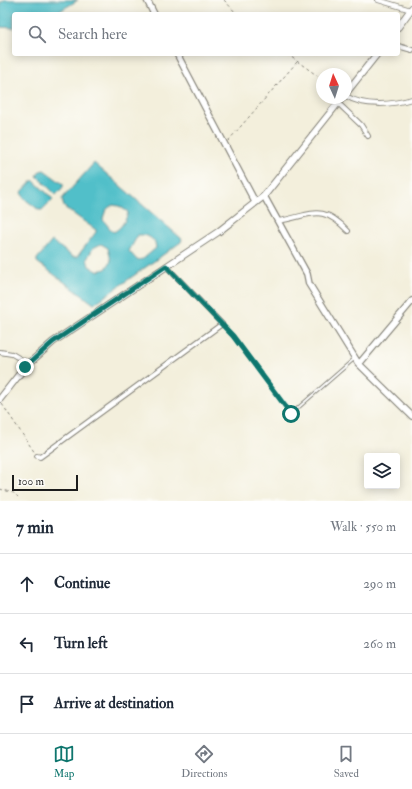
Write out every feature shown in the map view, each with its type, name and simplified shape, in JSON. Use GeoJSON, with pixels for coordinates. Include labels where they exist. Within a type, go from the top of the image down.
{"type":"FeatureCollection","features":[{"type":"Feature","properties":{"kind":"main road"},"geometry":{"type":"LineString","coordinates":[[400,24],[411,9]]}},
{"type":"Feature","properties":{"kind":"main road"},"geometry":{"type":"LineString","coordinates":[[352,84],[374,56]]}},
{"type":"Feature","properties":{"kind":"main road"},"geometry":{"type":"LineString","coordinates":[[0,400],[29,364],[53,342],[218,232],[264,196],[337,104]]}},
{"type":"Feature","properties":{"kind":"street"},"geometry":{"type":"LineString","coordinates":[[147,0],[153,12]]}},
{"type":"Feature","properties":{"kind":"street"},"geometry":{"type":"LineString","coordinates":[[378,0],[411,9]]}},
{"type":"Feature","properties":{"kind":"street"},"geometry":{"type":"LineString","coordinates":[[400,47],[412,50]]}},
{"type":"Feature","properties":{"kind":"street"},"geometry":{"type":"LineString","coordinates":[[178,56],[255,202]]}},
{"type":"Feature","properties":{"kind":"street"},"geometry":{"type":"LineString","coordinates":[[352,98],[358,101],[380,103],[412,99]]}},
{"type":"Feature","properties":{"kind":"street"},"geometry":{"type":"LineString","coordinates":[[343,104],[368,136]]}},
{"type":"Feature","properties":{"kind":"street"},"geometry":{"type":"LineString","coordinates":[[264,196],[307,274],[309,284],[359,364],[412,416]]}},
{"type":"Feature","properties":{"kind":"street"},"geometry":{"type":"LineString","coordinates":[[278,221],[322,212],[330,216],[348,232]]}},
{"type":"Feature","properties":{"kind":"street"},"geometry":{"type":"LineString","coordinates":[[37,456],[40,457],[222,324],[166,266]]}},
{"type":"Feature","properties":{"kind":"street"},"geometry":{"type":"LineString","coordinates":[[359,364],[412,301]]}},
{"type":"Feature","properties":{"kind":"street"},"geometry":{"type":"LineString","coordinates":[[0,352],[12,354],[29,364]]}},
{"type":"Feature","properties":{"kind":"lane"},"geometry":{"type":"LineString","coordinates":[[291,414],[355,358]]}},
{"type":"Feature","properties":{"kind":"path"},"geometry":{"type":"LineString","coordinates":[[224,0],[235,12]]}},
{"type":"Feature","properties":{"kind":"path"},"geometry":{"type":"LineString","coordinates":[[290,56],[316,75]]}},
{"type":"Feature","properties":{"kind":"path"},"geometry":{"type":"LineString","coordinates":[[225,144],[297,62]]}},
{"type":"Feature","properties":{"kind":"path"},"geometry":{"type":"LineString","coordinates":[[222,324],[233,336],[291,414]]}},
{"type":"Feature","properties":{"kind":"path"},"geometry":{"type":"LineString","coordinates":[[0,400],[37,456]]}},
{"type":"Feature","properties":{"kind":"path"},"geometry":{"type":"LineString","coordinates":[[0,489],[14,492],[18,497]]}},
{"type":"Feature","properties":{"kind":"water"},"geometry":{"type":"Polygon","coordinates":[[[5,0],[78,0],[58,12],[12,12],[12,28],[0,27],[0,3],[5,0]]]}},
{"type":"Feature","properties":{"kind":"water"},"geometry":{"type":"Polygon","coordinates":[[[94,163],[182,239],[181,242],[94,304],[37,262],[37,259],[52,241],[73,257],[77,257],[96,232],[96,230],[64,207],[62,199],[94,163]],[[113,205],[106,211],[103,220],[113,232],[123,224],[128,212],[119,206],[113,205]],[[138,235],[129,251],[137,260],[143,259],[156,248],[156,245],[153,240],[145,235],[138,235]],[[101,244],[93,248],[87,259],[89,266],[97,271],[106,269],[111,261],[108,248],[101,244]]]}},
{"type":"Feature","properties":{"kind":"water"},"geometry":{"type":"Polygon","coordinates":[[[44,170],[63,184],[63,187],[56,195],[37,176],[40,171],[44,170]]]}},
{"type":"Feature","properties":{"kind":"water"},"geometry":{"type":"Polygon","coordinates":[[[33,180],[53,199],[42,210],[39,210],[26,200],[21,193],[33,180]]]}},
{"type":"Feature","properties":{"kind":"route"},"geometry":{"type":"LineString","coordinates":[[25,367],[53,342],[166,266],[233,336],[291,414]]}}]}
